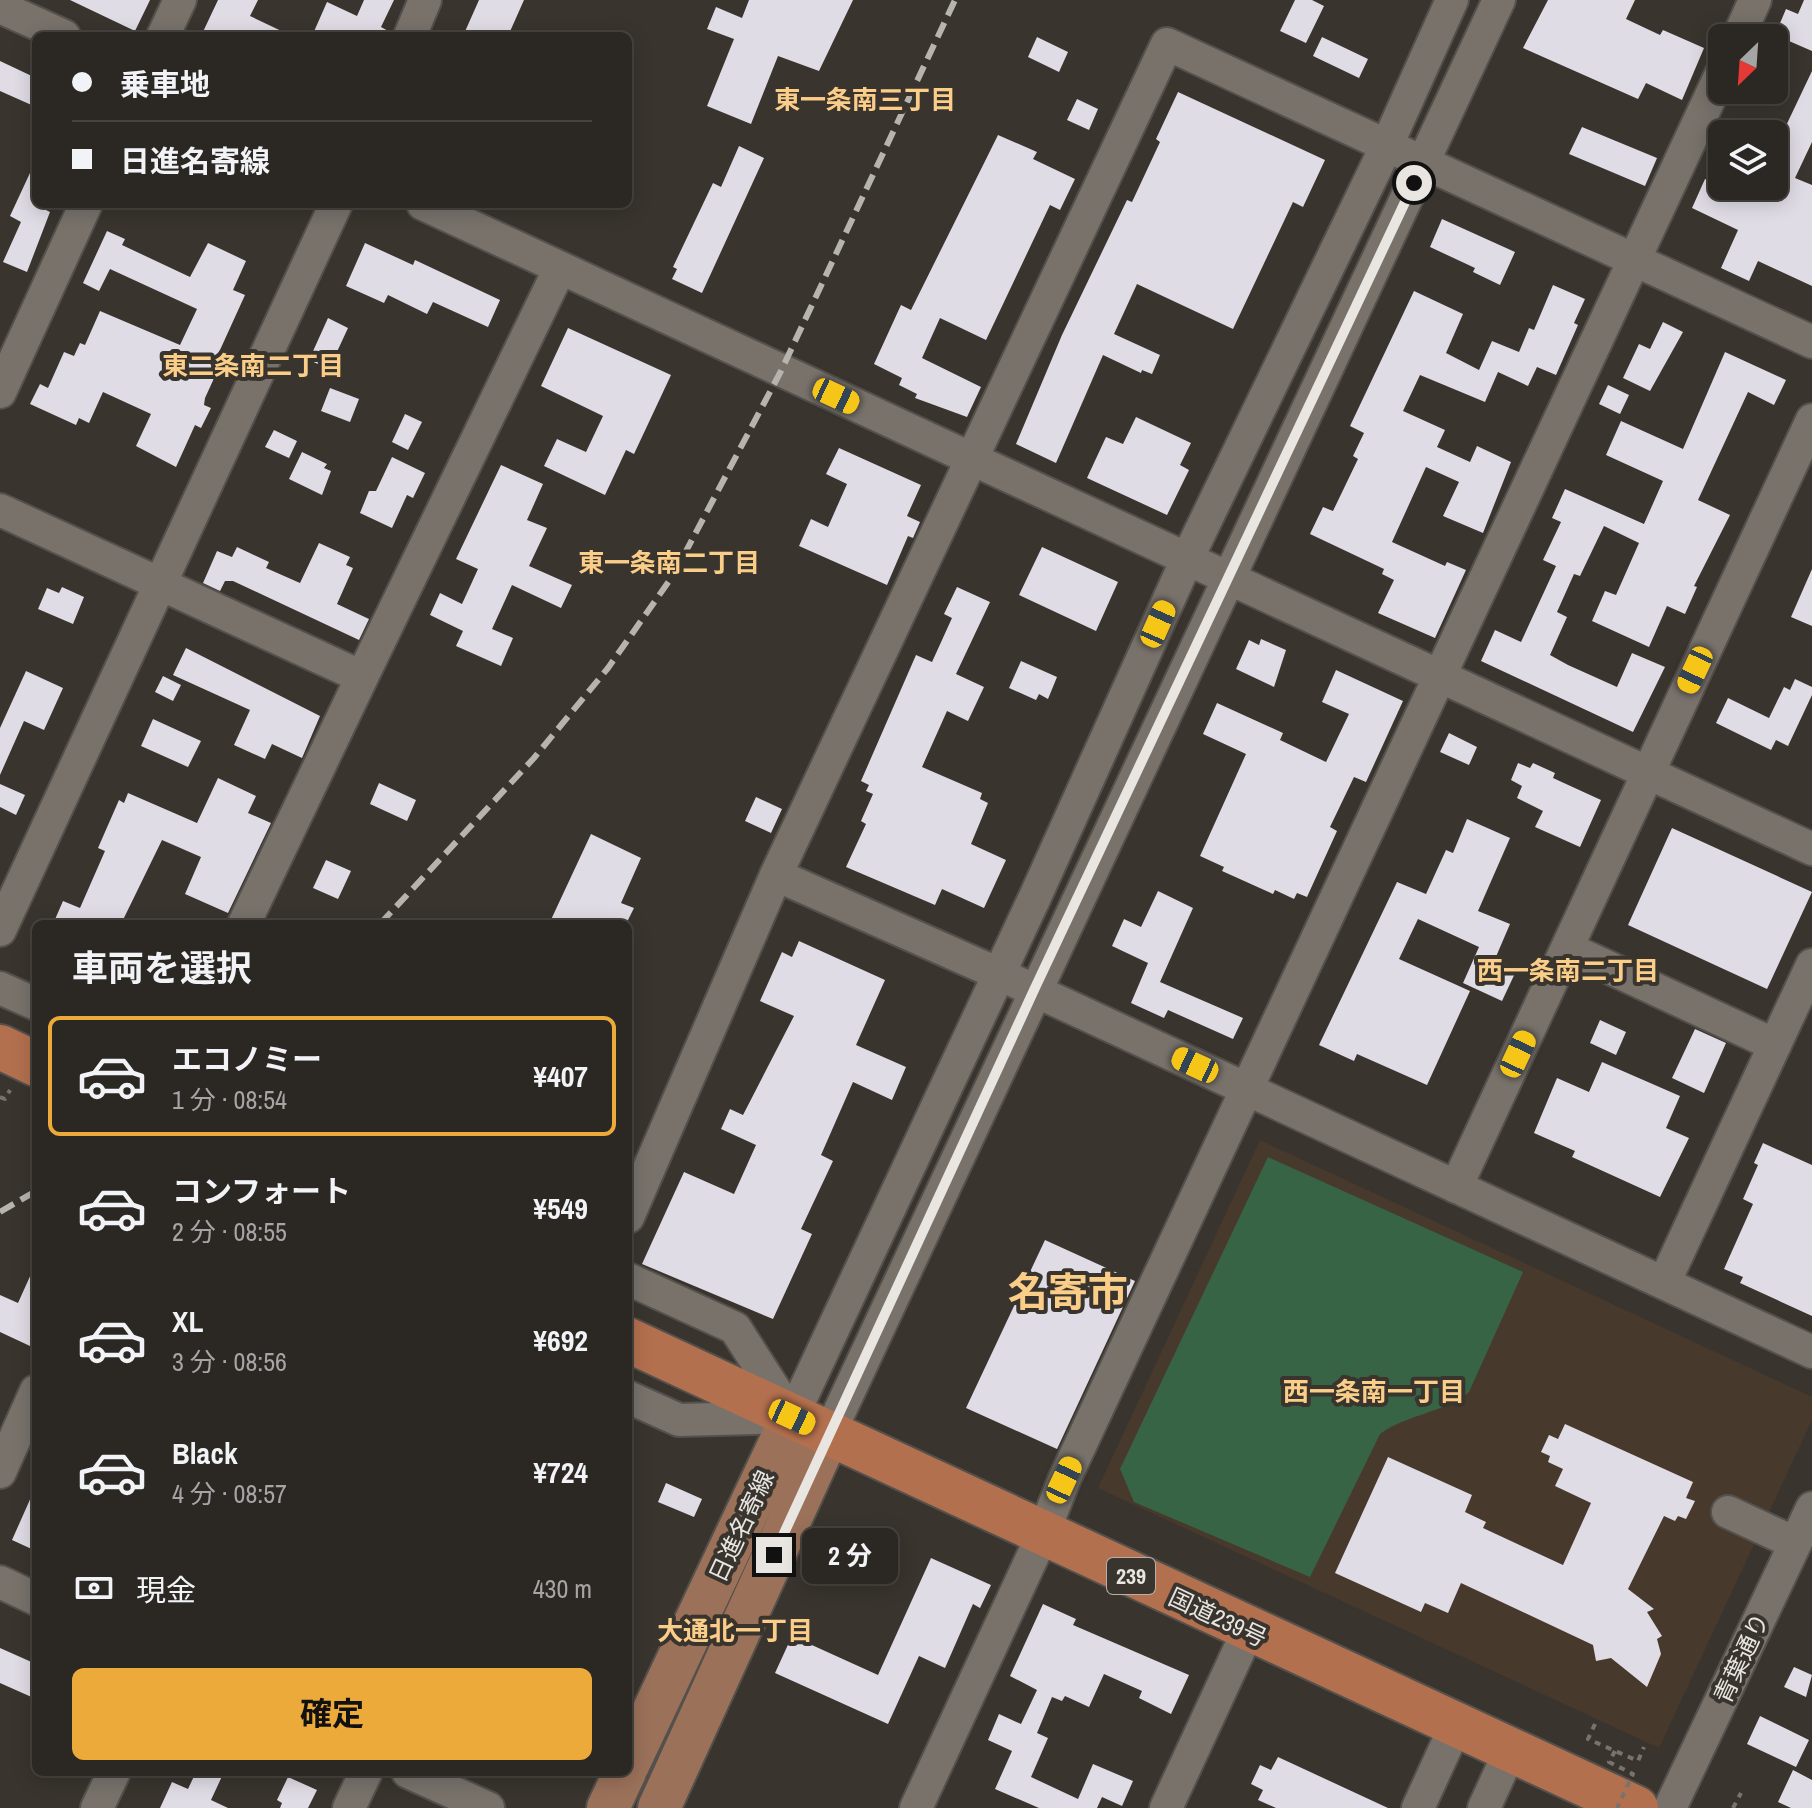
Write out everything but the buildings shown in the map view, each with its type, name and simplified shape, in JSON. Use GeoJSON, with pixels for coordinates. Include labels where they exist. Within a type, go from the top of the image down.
{"type":"FeatureCollection","features":[{"type":"Feature","properties":{"kind":"highway","name":"国道239号"},"geometry":{"type":"LineString","coordinates":[[632,1342],[1248,1631],[1636,1808]]}},
{"type":"Feature","properties":{"kind":"main road","name":"日進名寄線"},"geometry":{"type":"LineString","coordinates":[[632,1758],[811,1426]]}},
{"type":"Feature","properties":{"kind":"main road","name":"日進名寄線"},"geometry":{"type":"LineString","coordinates":[[659,1808],[811,1426]]}},
{"type":"Feature","properties":{"kind":"main road"},"geometry":{"type":"LineString","coordinates":[[608,1808],[623,1776]]}},
{"type":"Feature","properties":{"kind":"street"},"geometry":{"type":"LineString","coordinates":[[165,32],[180,0]]}},
{"type":"Feature","properties":{"kind":"street"},"geometry":{"type":"LineString","coordinates":[[412,32],[425,0]]}},
{"type":"Feature","properties":{"kind":"street"},"geometry":{"type":"LineString","coordinates":[[811,1426],[999,974],[1188,557],[1387,145],[1452,0]]}},
{"type":"Feature","properties":{"kind":"street"},"geometry":{"type":"LineString","coordinates":[[811,1426],[1034,990],[1499,0]]}},
{"type":"Feature","properties":{"kind":"street"},"geometry":{"type":"LineString","coordinates":[[1744,24],[1755,0]]}},
{"type":"Feature","properties":{"kind":"street"},"geometry":{"type":"LineString","coordinates":[[0,7],[55,32]]}},
{"type":"Feature","properties":{"kind":"street"},"geometry":{"type":"LineString","coordinates":[[632,1208],[776,875],[1167,44],[1812,342]]}},
{"type":"Feature","properties":{"kind":"street"},"geometry":{"type":"LineString","coordinates":[[916,1808],[1043,1534],[1064,1480],[1708,102]]}},
{"type":"Feature","properties":{"kind":"street"},"geometry":{"type":"LineString","coordinates":[[0,392],[84,208]]}},
{"type":"Feature","properties":{"kind":"street"},"geometry":{"type":"LineString","coordinates":[[0,930],[334,208]]}},
{"type":"Feature","properties":{"kind":"street"},"geometry":{"type":"LineString","coordinates":[[432,208],[1230,576],[1440,678],[1812,849]]}},
{"type":"Feature","properties":{"kind":"street"},"geometry":{"type":"LineString","coordinates":[[246,920],[560,268]]}},
{"type":"Feature","properties":{"kind":"street"},"geometry":{"type":"LineString","coordinates":[[1456,1187],[1812,420]]}},
{"type":"Feature","properties":{"kind":"street"},"geometry":{"type":"LineString","coordinates":[[0,510],[362,677]]}},
{"type":"Feature","properties":{"kind":"street"},"geometry":{"type":"LineString","coordinates":[[776,875],[1034,990],[1812,1352]]}},
{"type":"Feature","properties":{"kind":"street"},"geometry":{"type":"LineString","coordinates":[[1567,948],[1775,1045]]}},
{"type":"Feature","properties":{"kind":"street"},"geometry":{"type":"LineString","coordinates":[[1664,1283],[1812,965]]}},
{"type":"Feature","properties":{"kind":"street"},"geometry":{"type":"LineString","coordinates":[[0,988],[32,1002]]}},
{"type":"Feature","properties":{"kind":"street"},"geometry":{"type":"LineString","coordinates":[[632,1281],[735,1328],[811,1426]]}},
{"type":"Feature","properties":{"kind":"street"},"geometry":{"type":"LineString","coordinates":[[632,1399],[679,1420],[811,1426]]}},
{"type":"Feature","properties":{"kind":"street"},"geometry":{"type":"LineString","coordinates":[[0,1472],[32,1400]]}},
{"type":"Feature","properties":{"kind":"street","name":"青葉通り"},"geometry":{"type":"LineString","coordinates":[[1670,1808],[1812,1508]]}},
{"type":"Feature","properties":{"kind":"street"},"geometry":{"type":"LineString","coordinates":[[1728,1512],[1795,1543]]}},
{"type":"Feature","properties":{"kind":"street"},"geometry":{"type":"LineString","coordinates":[[0,1582],[32,1597]]}},
{"type":"Feature","properties":{"kind":"street"},"geometry":{"type":"LineString","coordinates":[[1166,1808],[1248,1631]]}},
{"type":"Feature","properties":{"kind":"street"},"geometry":{"type":"LineString","coordinates":[[1418,1808],[1456,1725]]}},
{"type":"Feature","properties":{"kind":"street"},"geometry":{"type":"LineString","coordinates":[[1484,1808],[1510,1751]]}},
{"type":"Feature","properties":{"kind":"street"},"geometry":{"type":"LineString","coordinates":[[97,1808],[112,1776]]}},
{"type":"Feature","properties":{"kind":"street"},"geometry":{"type":"LineString","coordinates":[[349,1808],[364,1776]]}},
{"type":"Feature","properties":{"kind":"street"},"geometry":{"type":"LineString","coordinates":[[417,1776],[488,1808]]}},
{"type":"Feature","properties":{"kind":"path"},"geometry":{"type":"LineString","coordinates":[[0,1097],[5,1099],[16,1066]]}},
{"type":"Feature","properties":{"kind":"path"},"geometry":{"type":"LineString","coordinates":[[1595,1724],[1588,1739],[1638,1761],[1644,1747]]}},
{"type":"Feature","properties":{"kind":"path"},"geometry":{"type":"LineString","coordinates":[[1615,1751],[1609,1762],[1633,1774],[1617,1808]]}},
{"type":"Feature","properties":{"kind":"path"},"geometry":{"type":"LineString","coordinates":[[1733,1808],[1741,1793]]}},
{"type":"Feature","properties":{"kind":"shaded area"},"geometry":{"type":"Polygon","coordinates":[[[1260,1140],[1812,1397],[1812,1420],[1659,1748],[1098,1488],[1260,1140]]]}},
{"type":"Feature","properties":{"kind":"green space"},"geometry":{"type":"Polygon","coordinates":[[[1268,1157],[1523,1272],[1469,1392],[1448,1405],[1402,1422],[1380,1434],[1310,1577],[1134,1502],[1120,1469],[1268,1157]]]}},
{"type":"Feature","properties":{"kind":"railway"},"geometry":{"type":"LineString","coordinates":[[384,920],[534,758],[608,668],[674,574],[781,371],[955,0]]}},
{"type":"Feature","properties":{"kind":"railway"},"geometry":{"type":"LineString","coordinates":[[0,1212],[32,1193]]}},
{"type":"Feature","properties":{"kind":"district","name":"東一条南三丁目"},"geometry":{"type":"Point","coordinates":[865,99]}},
{"type":"Feature","properties":{"kind":"district","name":"東二条南二丁目"},"geometry":{"type":"Point","coordinates":[253,365]}},
{"type":"Feature","properties":{"kind":"district","name":"東一条南二丁目"},"geometry":{"type":"Point","coordinates":[669,562]}},
{"type":"Feature","properties":{"kind":"district","name":"西一条南二丁目"},"geometry":{"type":"Point","coordinates":[1568,970]}},
{"type":"Feature","properties":{"kind":"district","name":"名寄市"},"geometry":{"type":"Point","coordinates":[1068,1291]}},
{"type":"Feature","properties":{"kind":"district","name":"西一条南一丁目"},"geometry":{"type":"Point","coordinates":[1374,1391]}},
{"type":"Feature","properties":{"kind":"district","name":"大通北一丁目"},"geometry":{"type":"Point","coordinates":[735,1630]}},
{"type":"Feature","properties":{"kind":"route"},"geometry":{"type":"LineString","coordinates":[[774,1555],[1034,990],[1414,183]]}}]}
